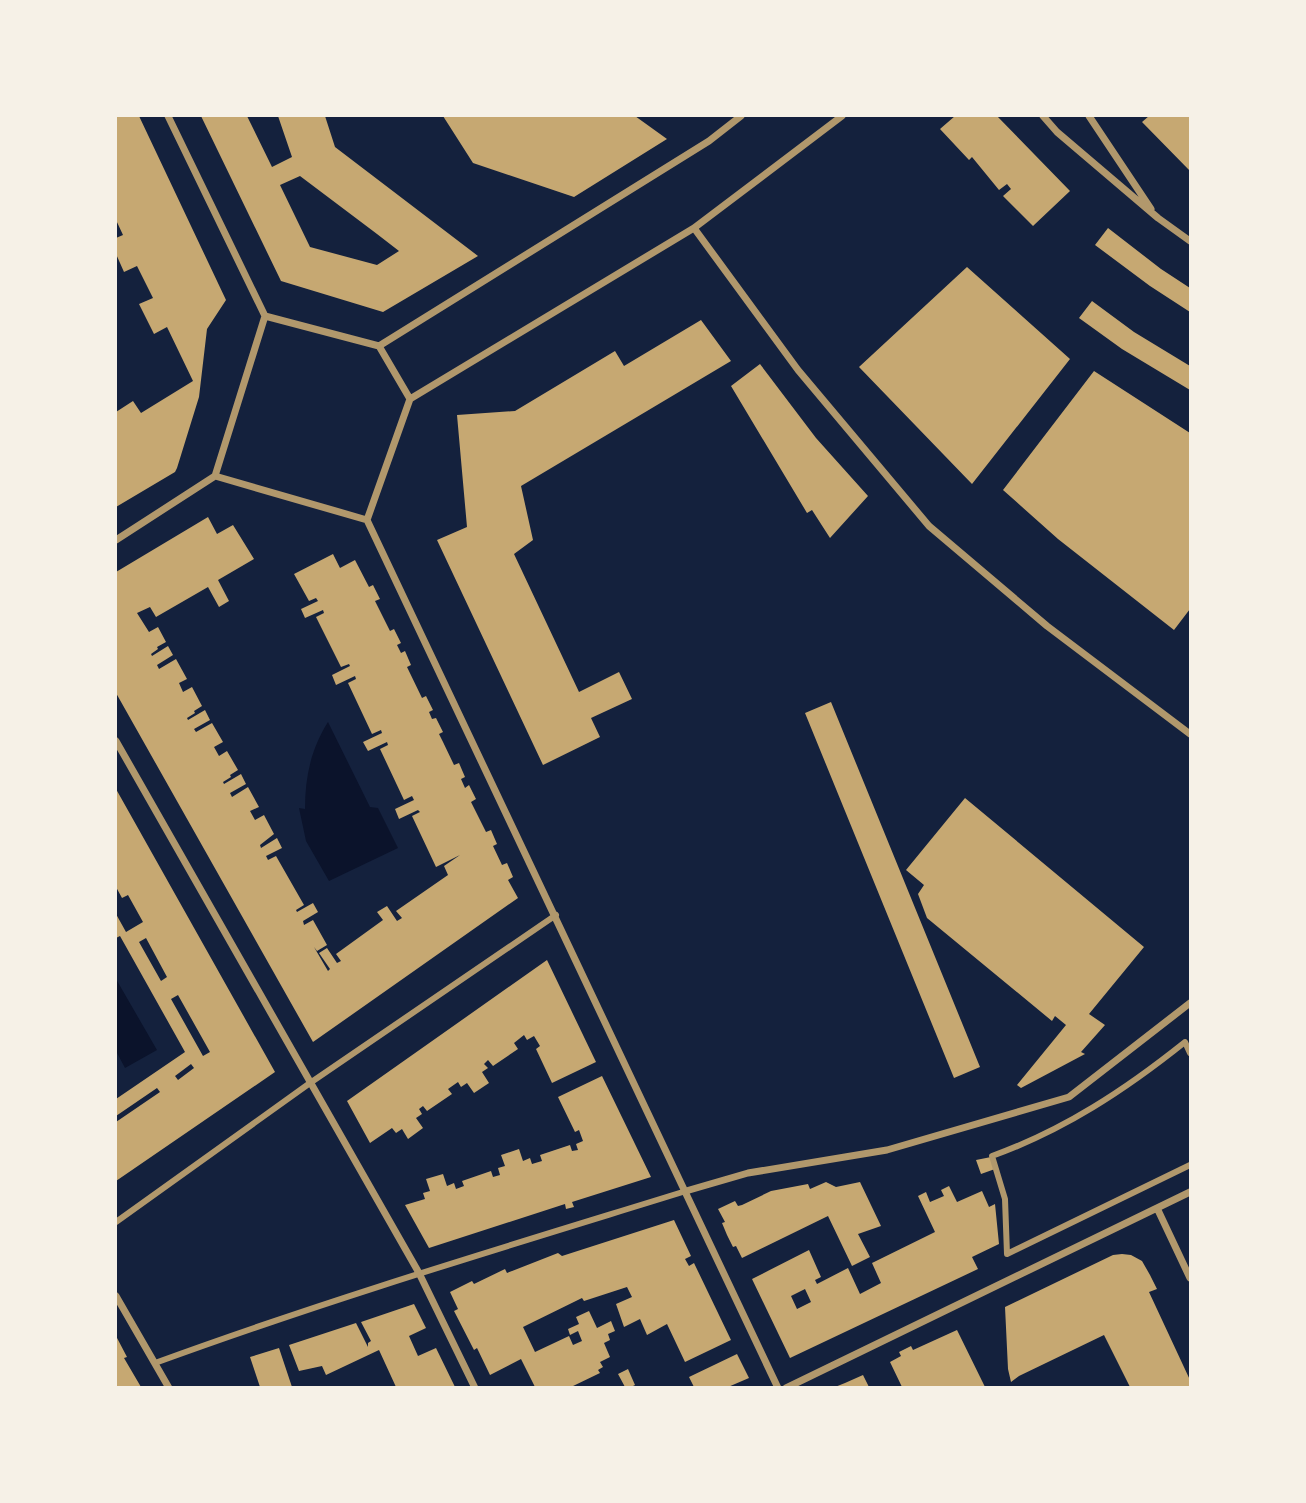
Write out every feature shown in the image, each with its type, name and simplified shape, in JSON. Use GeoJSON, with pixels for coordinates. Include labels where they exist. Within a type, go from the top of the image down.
{"type":"FeatureCollection","features":[{"type":"Feature","properties":{"kind":"street"},"geometry":{"type":"LineString","coordinates":[[116,540],[215,477],[265,316],[168,116]]}},
{"type":"Feature","properties":{"kind":"street"},"geometry":{"type":"LineString","coordinates":[[379,346],[709,141],[741,116]]}},
{"type":"Feature","properties":{"kind":"street"},"geometry":{"type":"LineString","coordinates":[[778,1388],[367,520],[410,399],[694,228],[842,116]]}},
{"type":"Feature","properties":{"kind":"street"},"geometry":{"type":"LineString","coordinates":[[1043,116],[1057,132],[1158,218],[1191,241]]}},
{"type":"Feature","properties":{"kind":"street"},"geometry":{"type":"LineString","coordinates":[[1089,116],[1158,218]]}},
{"type":"Feature","properties":{"kind":"street"},"geometry":{"type":"LineString","coordinates":[[694,228],[798,370],[929,526],[1047,626],[1191,734]]}},
{"type":"Feature","properties":{"kind":"street"},"geometry":{"type":"LineString","coordinates":[[265,316],[379,346],[410,399]]}},
{"type":"Feature","properties":{"kind":"street"},"geometry":{"type":"LineString","coordinates":[[215,477],[367,520]]}},
{"type":"Feature","properties":{"kind":"street"},"geometry":{"type":"LineString","coordinates":[[116,741],[419,1273],[475,1388]]}},
{"type":"Feature","properties":{"kind":"street"},"geometry":{"type":"LineString","coordinates":[[116,1222],[310,1083],[556,915]]}},
{"type":"Feature","properties":{"kind":"street"},"geometry":{"type":"LineString","coordinates":[[155,1363],[419,1273],[686,1191],[748,1173],[887,1150],[1069,1097],[1191,1003]]}},
{"type":"Feature","properties":{"kind":"street"},"geometry":{"type":"LineString","coordinates":[[1191,1053],[1185,1042],[1096,1107],[1016,1148],[992,1156],[1004,1199],[1007,1254],[1191,1165]]}},
{"type":"Feature","properties":{"kind":"street"},"geometry":{"type":"LineString","coordinates":[[786,1388],[1191,1192]]}},
{"type":"Feature","properties":{"kind":"street"},"geometry":{"type":"LineString","coordinates":[[1157,1208],[1191,1278]]}},
{"type":"Feature","properties":{"kind":"street"},"geometry":{"type":"LineString","coordinates":[[116,1296],[169,1388]]}},
{"type":"Feature","properties":{"kind":"water"},"geometry":{"type":"Polygon","coordinates":[[[328,722],[370,807],[378,808],[398,848],[329,881],[306,841],[299,808],[305,809],[310,764],[317,742],[328,722]]]}},
{"type":"Feature","properties":{"kind":"water"},"geometry":{"type":"Polygon","coordinates":[[[116,979],[157,1050],[125,1068],[116,1051],[116,979]]]}},
{"type":"Feature","properties":{"kind":"building"},"geometry":{"type":"Polygon","coordinates":[[[116,116],[139,116],[226,300],[207,329],[199,397],[175,472],[116,507],[116,412],[133,401],[141,413],[193,381],[167,327],[154,334],[139,304],[153,298],[137,266],[124,272],[116,254],[116,238],[123,235],[116,220],[116,116]]]}},
{"type":"Feature","properties":{"kind":"building"},"geometry":{"type":"Polygon","coordinates":[[[201,116],[247,116],[272,167],[292,157],[278,116],[325,116],[335,147],[478,256],[383,312],[281,281],[201,116]],[[300,176],[280,185],[310,247],[377,265],[399,251],[300,176]]]}},
{"type":"Feature","properties":{"kind":"building"},"geometry":{"type":"Polygon","coordinates":[[[443,116],[635,116],[667,139],[574,197],[473,163],[443,116]]]}},
{"type":"Feature","properties":{"kind":"building"},"geometry":{"type":"Polygon","coordinates":[[[955,116],[997,116],[1070,191],[1033,226],[1003,196],[1011,189],[1007,184],[999,190],[972,157],[969,160],[940,129],[955,116]]]}},
{"type":"Feature","properties":{"kind":"building"},"geometry":{"type":"Polygon","coordinates":[[[1149,116],[1190,116],[1190,171],[1142,122],[1149,116]]]}},
{"type":"Feature","properties":{"kind":"building"},"geometry":{"type":"Polygon","coordinates":[[[1108,228],[1190,288],[1190,312],[1095,245],[1108,228]]]}},
{"type":"Feature","properties":{"kind":"building"},"geometry":{"type":"Polygon","coordinates":[[[967,267],[1070,359],[972,484],[859,367],[967,267]]]}},
{"type":"Feature","properties":{"kind":"building"},"geometry":{"type":"Polygon","coordinates":[[[1092,301],[1134,332],[1190,366],[1190,390],[1122,349],[1079,318],[1092,301]]]}},
{"type":"Feature","properties":{"kind":"building"},"geometry":{"type":"Polygon","coordinates":[[[701,320],[731,361],[521,486],[533,540],[514,554],[579,692],[619,672],[632,699],[591,718],[600,737],[543,765],[437,540],[467,527],[457,415],[515,411],[615,351],[624,366],[701,320]]]}},
{"type":"Feature","properties":{"kind":"building"},"geometry":{"type":"Polygon","coordinates":[[[760,364],[816,438],[868,496],[830,538],[812,510],[807,513],[731,386],[760,364]]]}},
{"type":"Feature","properties":{"kind":"building"},"geometry":{"type":"Polygon","coordinates":[[[1094,371],[1190,433],[1190,609],[1174,630],[1058,539],[1003,490],[1094,371]]]}},
{"type":"Feature","properties":{"kind":"building"},"geometry":{"type":"Polygon","coordinates":[[[208,517],[217,534],[233,525],[254,559],[218,580],[229,601],[219,607],[208,587],[156,617],[150,607],[137,613],[149,632],[158,627],[166,642],[157,647],[152,656],[168,646],[173,655],[157,665],[159,669],[176,659],[187,679],[179,683],[183,692],[192,687],[202,706],[187,718],[188,720],[205,710],[210,720],[194,729],[196,732],[212,723],[223,742],[214,747],[219,756],[227,751],[238,770],[223,782],[224,784],[241,774],[246,784],[230,793],[232,797],[248,787],[259,807],[250,811],[255,820],[264,815],[274,834],[260,845],[261,848],[277,838],[282,848],[266,856],[268,860],[276,856],[304,905],[296,910],[297,912],[313,903],[318,912],[303,921],[304,925],[313,920],[327,945],[317,951],[314,947],[328,971],[330,969],[319,953],[327,948],[337,963],[341,961],[336,954],[383,920],[377,912],[387,906],[397,921],[402,918],[396,911],[448,875],[444,866],[460,855],[436,867],[412,816],[420,812],[418,810],[399,819],[395,809],[414,800],[412,796],[404,800],[380,749],[388,745],[387,742],[368,751],[363,742],[382,733],[381,730],[372,734],[348,683],[356,679],[355,676],[336,685],[332,675],[350,666],[341,667],[316,617],[324,613],[323,610],[305,618],[301,609],[318,601],[316,598],[309,601],[294,574],[333,554],[340,568],[355,560],[369,587],[373,585],[380,599],[375,601],[390,631],[394,629],[401,643],[397,645],[401,653],[405,651],[411,665],[407,667],[422,698],[426,696],[433,710],[429,712],[432,719],[436,718],[443,732],[439,734],[454,765],[459,763],[465,777],[461,779],[465,788],[469,785],[476,799],[471,802],[486,832],[491,830],[497,844],[493,846],[502,865],[507,863],[513,877],[508,880],[518,898],[313,1042],[116,693],[116,572],[208,517]]]}},
{"type":"Feature","properties":{"kind":"building"},"geometry":{"type":"Polygon","coordinates":[[[831,702],[980,1067],[954,1078],[805,713],[831,702]]]}},
{"type":"Feature","properties":{"kind":"building"},"geometry":{"type":"Polygon","coordinates":[[[116,789],[275,1072],[116,1181],[116,1122],[160,1092],[157,1088],[116,1116],[116,1099],[185,1052],[120,936],[116,938],[116,914],[126,932],[143,922],[128,895],[122,898],[116,887],[116,789]],[[146,938],[139,942],[161,981],[167,977],[146,938]],[[178,995],[171,999],[203,1056],[210,1052],[178,995]],[[191,1064],[175,1076],[178,1080],[194,1068],[191,1064]]]}},
{"type":"Feature","properties":{"kind":"building"},"geometry":{"type":"Polygon","coordinates":[[[965,798],[1144,947],[1089,1014],[1105,1025],[1081,1052],[1085,1054],[1021,1088],[1017,1085],[1066,1025],[1055,1016],[1052,1021],[927,918],[918,894],[924,885],[906,870],[965,798]]]}},
{"type":"Feature","properties":{"kind":"building"},"geometry":{"type":"Polygon","coordinates":[[[547,960],[596,1062],[552,1083],[536,1049],[540,1046],[534,1036],[527,1040],[524,1035],[514,1043],[518,1049],[493,1066],[488,1060],[484,1064],[488,1068],[482,1072],[489,1083],[474,1093],[467,1083],[461,1087],[458,1082],[448,1089],[452,1094],[427,1111],[423,1106],[419,1109],[422,1114],[416,1118],[423,1128],[408,1139],[402,1129],[396,1133],[392,1128],[370,1143],[347,1101],[547,960]]]}},
{"type":"Feature","properties":{"kind":"building"},"geometry":{"type":"Polygon","coordinates":[[[602,1076],[651,1177],[572,1202],[574,1207],[566,1209],[565,1204],[429,1248],[405,1205],[425,1199],[423,1193],[430,1191],[426,1179],[443,1174],[447,1186],[454,1183],[456,1189],[464,1186],[462,1181],[491,1171],[493,1177],[500,1175],[498,1168],[505,1166],[501,1155],[519,1149],[523,1161],[530,1158],[532,1164],[542,1161],[540,1155],[570,1145],[572,1151],[578,1150],[576,1144],[583,1141],[579,1130],[575,1132],[558,1097],[602,1076]]]}},
{"type":"Feature","properties":{"kind":"building"},"geometry":{"type":"Polygon","coordinates":[[[991,1157],[995,1169],[981,1174],[976,1160],[991,1157]]]}},
{"type":"Feature","properties":{"kind":"building"},"geometry":{"type":"Polygon","coordinates":[[[826,1182],[836,1187],[860,1182],[881,1226],[858,1234],[870,1257],[852,1266],[828,1216],[742,1258],[736,1246],[733,1247],[718,1209],[735,1201],[738,1206],[742,1205],[771,1191],[808,1184],[810,1189],[826,1182]]]}},
{"type":"Feature","properties":{"kind":"building"},"geometry":{"type":"Polygon","coordinates":[[[949,1186],[957,1202],[982,1191],[989,1207],[995,1204],[999,1244],[972,1257],[978,1269],[790,1358],[752,1279],[809,1250],[821,1277],[815,1280],[817,1284],[848,1268],[860,1294],[881,1283],[872,1263],[935,1232],[918,1196],[926,1192],[930,1202],[944,1196],[941,1190],[949,1186]],[[805,1289],[791,1296],[797,1309],[811,1302],[805,1289]]]}},
{"type":"Feature","properties":{"kind":"building"},"geometry":{"type":"Polygon","coordinates":[[[674,1220],[691,1256],[685,1259],[689,1266],[694,1263],[731,1340],[685,1362],[667,1324],[647,1335],[640,1319],[624,1327],[616,1304],[632,1297],[627,1287],[584,1301],[582,1298],[523,1327],[535,1352],[569,1336],[573,1345],[582,1341],[578,1331],[570,1335],[568,1329],[579,1324],[576,1317],[589,1311],[597,1328],[611,1321],[615,1331],[608,1334],[610,1340],[604,1343],[610,1357],[600,1362],[603,1367],[598,1370],[600,1373],[571,1387],[535,1387],[521,1359],[490,1375],[454,1311],[458,1309],[450,1292],[505,1269],[507,1273],[558,1253],[562,1256],[674,1220]]]}},
{"type":"Feature","properties":{"kind":"building"},"geometry":{"type":"Polygon","coordinates":[[[1122,1254],[1142,1261],[1150,1275],[1157,1289],[1149,1292],[1190,1380],[1190,1387],[1130,1387],[1104,1335],[1011,1382],[1005,1307],[1113,1255],[1122,1254]]]}},
{"type":"Feature","properties":{"kind":"building"},"geometry":{"type":"Polygon","coordinates":[[[414,1304],[426,1328],[409,1336],[418,1356],[436,1348],[455,1387],[396,1387],[379,1350],[326,1375],[322,1366],[299,1371],[289,1345],[356,1323],[368,1347],[371,1341],[361,1322],[414,1304]]]}},
{"type":"Feature","properties":{"kind":"building"},"geometry":{"type":"Polygon","coordinates":[[[957,1330],[985,1387],[902,1387],[890,1362],[901,1356],[899,1352],[911,1346],[913,1350],[957,1330]]]}},
{"type":"Feature","properties":{"kind":"building"},"geometry":{"type":"Polygon","coordinates":[[[116,1336],[127,1357],[124,1358],[141,1387],[116,1387],[116,1336]]]}},
{"type":"Feature","properties":{"kind":"building"},"geometry":{"type":"Polygon","coordinates":[[[279,1348],[292,1387],[260,1387],[250,1357],[279,1348]]]}},
{"type":"Feature","properties":{"kind":"building"},"geometry":{"type":"Polygon","coordinates":[[[737,1354],[749,1378],[728,1387],[694,1387],[689,1377],[737,1354]]]}},
{"type":"Feature","properties":{"kind":"building"},"geometry":{"type":"Polygon","coordinates":[[[628,1369],[635,1385],[625,1387],[618,1374],[628,1369]]]}},
{"type":"Feature","properties":{"kind":"building"},"geometry":{"type":"Polygon","coordinates":[[[863,1375],[869,1387],[835,1387],[845,1383],[863,1375]]]}}]}
